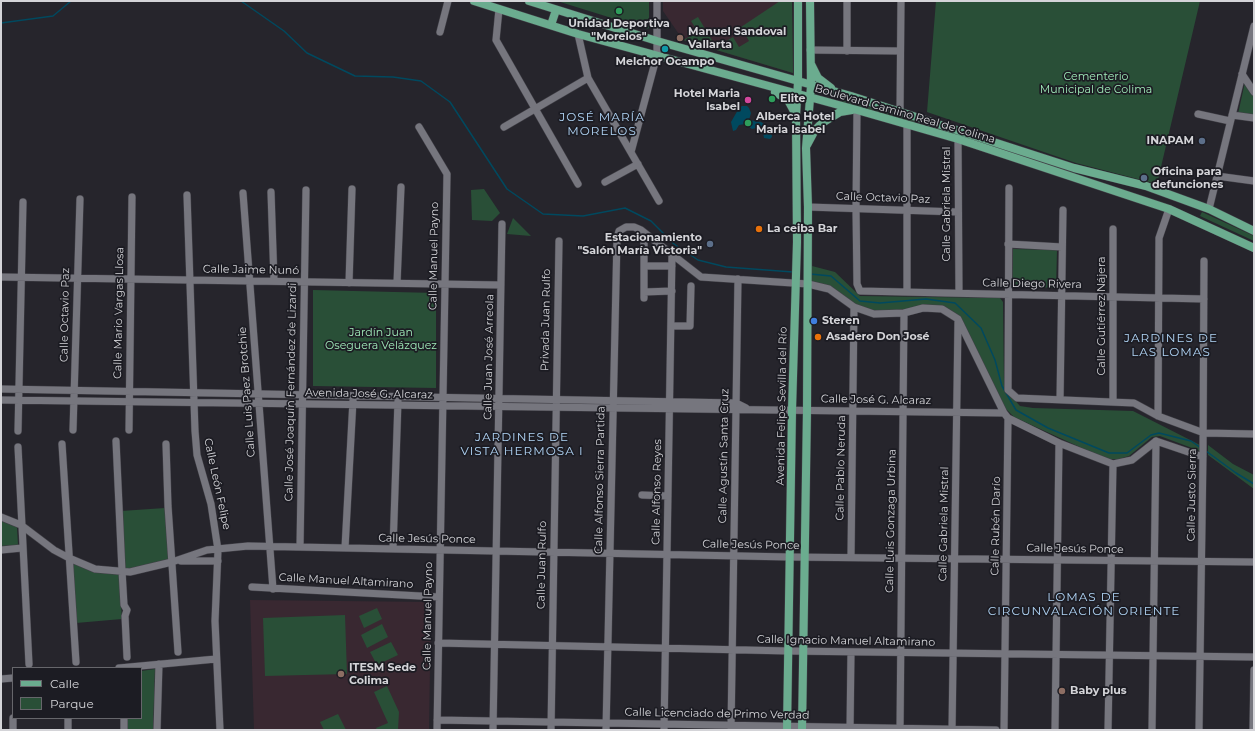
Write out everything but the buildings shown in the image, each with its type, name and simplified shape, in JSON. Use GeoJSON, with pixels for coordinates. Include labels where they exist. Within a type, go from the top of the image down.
{"type":"FeatureCollection","features":[{"type":"Feature","properties":{"kind":"main road","name":"Boulevard Camino Real de Colima"},"geometry":{"type":"LineString","coordinates":[[474,1],[578,34],[907,124],[958,140],[1169,209],[1254,248]]}},
{"type":"Feature","properties":{"kind":"main road","name":"Boulevard Camino Real de Colima"},"geometry":{"type":"LineString","coordinates":[[530,1],[657,41],[848,96],[1074,168],[1143,185],[1209,209],[1254,231]]}},
{"type":"Feature","properties":{"kind":"main road","name":"Avenida Felipe Sevilla del Río"},"geometry":{"type":"LineString","coordinates":[[787,728],[792,410],[796,280],[798,1]]}},
{"type":"Feature","properties":{"kind":"main road"},"geometry":{"type":"LineString","coordinates":[[802,729],[808,281],[806,148],[811,86],[810,1]]}},
{"type":"Feature","properties":{"kind":"main road"},"geometry":{"type":"LineString","coordinates":[[551,25],[556,10]]}},
{"type":"Feature","properties":{"kind":"main road"},"geometry":{"type":"LineString","coordinates":[[810,63],[818,78],[825,85],[848,96]]}},
{"type":"Feature","properties":{"kind":"main road"},"geometry":{"type":"LineString","coordinates":[[750,81],[782,95],[793,106],[796,116]]}},
{"type":"Feature","properties":{"kind":"main road"},"geometry":{"type":"LineString","coordinates":[[806,148],[815,130],[822,123],[840,112],[856,110]]}},
{"type":"Feature","properties":{"kind":"main road"},"geometry":{"type":"LineString","coordinates":[[1139,199],[1145,193],[1143,185]]}},
{"type":"Feature","properties":{"kind":"main road"},"geometry":{"type":"LineString","coordinates":[[1157,205],[1158,198],[1164,192]]}},
{"type":"Feature","properties":{"kind":"street"},"geometry":{"type":"LineString","coordinates":[[440,32],[448,1]]}},
{"type":"Feature","properties":{"kind":"street"},"geometry":{"type":"LineString","coordinates":[[631,152],[657,55],[657,1]]}},
{"type":"Feature","properties":{"kind":"street"},"geometry":{"type":"LineString","coordinates":[[847,1],[847,51]]}},
{"type":"Feature","properties":{"kind":"street"},"geometry":{"type":"LineString","coordinates":[[900,1],[900,112]]}},
{"type":"Feature","properties":{"kind":"street"},"geometry":{"type":"LineString","coordinates":[[498,9],[496,40],[578,184]]}},
{"type":"Feature","properties":{"kind":"street"},"geometry":{"type":"LineString","coordinates":[[1209,209],[1254,26]]}},
{"type":"Feature","properties":{"kind":"street"},"geometry":{"type":"LineString","coordinates":[[578,34],[581,55],[588,78],[659,201]]}},
{"type":"Feature","properties":{"kind":"street"},"geometry":{"type":"LineString","coordinates":[[810,50],[900,52]]}},
{"type":"Feature","properties":{"kind":"street"},"geometry":{"type":"LineString","coordinates":[[1242,74],[1254,92]]}},
{"type":"Feature","properties":{"kind":"street"},"geometry":{"type":"LineString","coordinates":[[504,127],[588,78]]}},
{"type":"Feature","properties":{"kind":"street"},"geometry":{"type":"LineString","coordinates":[[856,110],[856,209]]}},
{"type":"Feature","properties":{"kind":"street"},"geometry":{"type":"LineString","coordinates":[[1198,114],[1231,118],[1254,118]]}},
{"type":"Feature","properties":{"kind":"street"},"geometry":{"type":"LineString","coordinates":[[907,124],[907,292]]}},
{"type":"Feature","properties":{"kind":"street","name":"Calle Manuel Payno"},"geometry":{"type":"LineString","coordinates":[[419,127],[447,174],[437,730]]}},
{"type":"Feature","properties":{"kind":"street","name":"Calle Gabriela Mistral"},"geometry":{"type":"LineString","coordinates":[[958,140],[958,293]]}},
{"type":"Feature","properties":{"kind":"street"},"geometry":{"type":"LineString","coordinates":[[605,182],[638,164]]}},
{"type":"Feature","properties":{"kind":"street"},"geometry":{"type":"LineString","coordinates":[[1217,176],[1254,181]]}},
{"type":"Feature","properties":{"kind":"street"},"geometry":{"type":"LineString","coordinates":[[397,283],[402,187]]}},
{"type":"Feature","properties":{"kind":"street"},"geometry":{"type":"LineString","coordinates":[[1009,188],[1008,390],[1017,398],[1134,403],[1158,416],[1204,436],[1254,434]]}},
{"type":"Feature","properties":{"kind":"street"},"geometry":{"type":"LineString","coordinates":[[349,283],[352,189]]}},
{"type":"Feature","properties":{"kind":"street","name":"Calle José Joaquín Fernández de Lizardi"},"geometry":{"type":"LineString","coordinates":[[300,547],[306,190]]}},
{"type":"Feature","properties":{"kind":"street"},"geometry":{"type":"LineString","coordinates":[[271,192],[274,281]]}},
{"type":"Feature","properties":{"kind":"street","name":"Calle Luis Paez Brotchie"},"geometry":{"type":"LineString","coordinates":[[243,193],[274,589]]}},
{"type":"Feature","properties":{"kind":"street","name":"Calle León Felipe"},"geometry":{"type":"LineString","coordinates":[[187,195],[193,393],[197,455],[211,504],[218,550],[214,621],[220,730]]}},
{"type":"Feature","properties":{"kind":"street","name":"Calle Mario Vargas Llosa"},"geometry":{"type":"LineString","coordinates":[[129,430],[132,197]]}},
{"type":"Feature","properties":{"kind":"street","name":"Calle Octavio Paz"},"geometry":{"type":"LineString","coordinates":[[73,430],[80,199]]}},
{"type":"Feature","properties":{"kind":"street"},"geometry":{"type":"LineString","coordinates":[[18,431],[23,202]]}},
{"type":"Feature","properties":{"kind":"street","name":"Calle Octavio Paz"},"geometry":{"type":"LineString","coordinates":[[808,207],[958,212]]}},
{"type":"Feature","properties":{"kind":"street","name":"Calle Diego Rivera"},"geometry":{"type":"LineString","coordinates":[[856,209],[857,284],[860,291],[1204,299]]}},
{"type":"Feature","properties":{"kind":"street"},"geometry":{"type":"LineString","coordinates":[[1158,416],[1159,238],[1169,209]]}},
{"type":"Feature","properties":{"kind":"street"},"geometry":{"type":"LineString","coordinates":[[1060,400],[1063,210]]}},
{"type":"Feature","properties":{"kind":"street","name":"Calle Juan José Arreola"},"geometry":{"type":"LineString","coordinates":[[493,730],[502,224]]}},
{"type":"Feature","properties":{"kind":"street","name":"Calle Alfonso Sierra Partida"},"geometry":{"type":"LineString","coordinates":[[606,726],[612,404],[617,238],[619,231],[626,227],[634,227],[641,230],[672,255]]}},
{"type":"Feature","properties":{"kind":"street","name":"Calle Gutiérrez Nájera"},"geometry":{"type":"LineString","coordinates":[[1113,229],[1113,402]]}},
{"type":"Feature","properties":{"kind":"street","name":"Privada Juan Rulfo"},"geometry":{"type":"LineString","coordinates":[[556,404],[559,241]]}},
{"type":"Feature","properties":{"kind":"street"},"geometry":{"type":"LineString","coordinates":[[644,243],[644,295],[672,291]]}},
{"type":"Feature","properties":{"kind":"street"},"geometry":{"type":"LineString","coordinates":[[1008,244],[1062,247]]}},
{"type":"Feature","properties":{"kind":"street"},"geometry":{"type":"LineString","coordinates":[[672,255],[700,277],[808,281],[828,289],[854,307],[874,314],[904,313],[923,308],[942,309],[958,319],[1006,416],[1060,443],[1113,464],[1132,460],[1156,441]]}},
{"type":"Feature","properties":{"kind":"street","name":"Calle Alfonso Reyes"},"geometry":{"type":"LineString","coordinates":[[664,727],[672,255]]}},
{"type":"Feature","properties":{"kind":"street","name":"Calle Justo Sierra"},"geometry":{"type":"LineString","coordinates":[[1199,730],[1204,436],[1204,261]]}},
{"type":"Feature","properties":{"kind":"street"},"geometry":{"type":"LineString","coordinates":[[644,266],[672,266]]}},
{"type":"Feature","properties":{"kind":"street","name":"Calle Jaime Nunó"},"geometry":{"type":"LineString","coordinates":[[1,277],[501,285]]}},
{"type":"Feature","properties":{"kind":"street","name":"Calle Agustín Santa Cruz"},"geometry":{"type":"LineString","coordinates":[[732,728],[738,279]]}},
{"type":"Feature","properties":{"kind":"street"},"geometry":{"type":"LineString","coordinates":[[671,326],[690,326],[691,286]]}},
{"type":"Feature","properties":{"kind":"street","name":"Calle Pablo Neruda"},"geometry":{"type":"LineString","coordinates":[[851,557],[854,307]]}},
{"type":"Feature","properties":{"kind":"street","name":"Calle Luis Gonzaga Urbina"},"geometry":{"type":"LineString","coordinates":[[900,729],[904,313]]}},
{"type":"Feature","properties":{"kind":"street","name":"Calle Gabriela Mistral"},"geometry":{"type":"LineString","coordinates":[[952,730],[958,319]]}},
{"type":"Feature","properties":{"kind":"street","name":"Avenida José G. Alcaraz"},"geometry":{"type":"LineString","coordinates":[[1,390],[442,398],[499,403],[736,406]]}},
{"type":"Feature","properties":{"kind":"street"},"geometry":{"type":"LineString","coordinates":[[345,548],[352,396]]}},
{"type":"Feature","properties":{"kind":"street"},"geometry":{"type":"LineString","coordinates":[[393,549],[398,397]]}},
{"type":"Feature","properties":{"kind":"street","name":"Avenida José G. Alcaraz"},"geometry":{"type":"LineString","coordinates":[[1,400],[442,406],[499,403]]}},
{"type":"Feature","properties":{"kind":"street","name":"Calle Juan Rulfo"},"geometry":{"type":"LineString","coordinates":[[551,730],[556,404]]}},
{"type":"Feature","properties":{"kind":"street","name":"Calle José G. Alcaraz"},"geometry":{"type":"LineString","coordinates":[[736,406],[748,409],[957,412],[1006,416]]}},
{"type":"Feature","properties":{"kind":"street","name":"Calle Rubén Darío"},"geometry":{"type":"LineString","coordinates":[[1004,730],[1006,416]]}},
{"type":"Feature","properties":{"kind":"street"},"geometry":{"type":"LineString","coordinates":[[116,441],[124,605],[127,610],[125,616],[128,657]]}},
{"type":"Feature","properties":{"kind":"street"},"geometry":{"type":"LineString","coordinates":[[1156,441],[1203,456]]}},
{"type":"Feature","properties":{"kind":"street"},"geometry":{"type":"LineString","coordinates":[[1152,730],[1156,441]]}},
{"type":"Feature","properties":{"kind":"street"},"geometry":{"type":"LineString","coordinates":[[1055,730],[1060,443]]}},
{"type":"Feature","properties":{"kind":"street"},"geometry":{"type":"LineString","coordinates":[[62,444],[76,662]]}},
{"type":"Feature","properties":{"kind":"street"},"geometry":{"type":"LineString","coordinates":[[166,444],[175,561],[178,652]]}},
{"type":"Feature","properties":{"kind":"street"},"geometry":{"type":"LineString","coordinates":[[18,447],[29,664]]}},
{"type":"Feature","properties":{"kind":"street"},"geometry":{"type":"LineString","coordinates":[[1108,730],[1113,464]]}},
{"type":"Feature","properties":{"kind":"street"},"geometry":{"type":"LineString","coordinates":[[642,494],[668,496]]}},
{"type":"Feature","properties":{"kind":"street"},"geometry":{"type":"LineString","coordinates":[[1,518],[21,525],[54,550],[95,569],[130,572],[175,561],[218,561]]}},
{"type":"Feature","properties":{"kind":"street","name":"Calle Jesús Ponce"},"geometry":{"type":"LineString","coordinates":[[175,561],[208,550],[248,546],[270,546],[667,555],[1254,562]]}},
{"type":"Feature","properties":{"kind":"street"},"geometry":{"type":"LineString","coordinates":[[1,550],[22,548]]}},
{"type":"Feature","properties":{"kind":"street","name":"Calle Manuel Altamirano"},"geometry":{"type":"LineString","coordinates":[[252,588],[439,597]]}},
{"type":"Feature","properties":{"kind":"street","name":"Calle Ignacio Manuel Altamirano"},"geometry":{"type":"LineString","coordinates":[[438,644],[788,651],[1254,657]]}},
{"type":"Feature","properties":{"kind":"street"},"geometry":{"type":"LineString","coordinates":[[850,729],[851,652]]}},
{"type":"Feature","properties":{"kind":"street"},"geometry":{"type":"LineString","coordinates":[[132,667],[216,659]]}},
{"type":"Feature","properties":{"kind":"street"},"geometry":{"type":"LineString","coordinates":[[157,730],[159,664]]}},
{"type":"Feature","properties":{"kind":"street"},"geometry":{"type":"LineString","coordinates":[[1253,730],[1254,670]]}},
{"type":"Feature","properties":{"kind":"street"},"geometry":{"type":"LineString","coordinates":[[1,679],[12,678]]}},
{"type":"Feature","properties":{"kind":"street"},"geometry":{"type":"LineString","coordinates":[[13,719],[13,730]]}},
{"type":"Feature","properties":{"kind":"street"},"geometry":{"type":"LineString","coordinates":[[68,719],[68,730]]}},
{"type":"Feature","properties":{"kind":"street"},"geometry":{"type":"LineString","coordinates":[[124,719],[124,730]]}},
{"type":"Feature","properties":{"kind":"street","name":"Calle Licenciado de Primo Verdad"},"geometry":{"type":"LineString","coordinates":[[437,720],[551,722],[606,726],[996,730]]}},
{"type":"Feature","properties":{"kind":"shaded area"},"geometry":{"type":"Polygon","coordinates":[[[663,1],[792,1],[793,73],[683,40],[663,11],[663,1]]]}},
{"type":"Feature","properties":{"kind":"shaded area","name":"ITESM Sede Colima"},"geometry":{"type":"Polygon","coordinates":[[[250,600],[431,602],[429,730],[254,730],[250,600]]]}},
{"type":"Feature","properties":{"kind":"green space","name":"Unidad Deportiva \"Morelos\""},"geometry":{"type":"Polygon","coordinates":[[[557,1],[649,1],[649,28],[647,29],[557,1]]]}},
{"type":"Feature","properties":{"kind":"green space"},"geometry":{"type":"Polygon","coordinates":[[[780,1],[792,1],[793,73],[683,40],[698,32],[691,21],[698,17],[716,47],[733,37],[739,47],[749,41],[741,27],[780,1]]]}},
{"type":"Feature","properties":{"kind":"green space","name":"Cementerio Municipal de Colima"},"geometry":{"type":"Polygon","coordinates":[[[936,1],[1200,1],[1157,184],[1076,163],[927,112],[936,1]]]}},
{"type":"Feature","properties":{"kind":"green space"},"geometry":{"type":"Polygon","coordinates":[[[1245,82],[1254,96],[1254,116],[1238,114],[1245,82]]]}},
{"type":"Feature","properties":{"kind":"green space"},"geometry":{"type":"Polygon","coordinates":[[[841,100],[916,119],[918,121],[916,123],[841,102],[841,100]]]}},
{"type":"Feature","properties":{"kind":"green space"},"geometry":{"type":"Polygon","coordinates":[[[484,189],[500,213],[492,221],[472,220],[471,190],[484,189]]]}},
{"type":"Feature","properties":{"kind":"green space"},"geometry":{"type":"Polygon","coordinates":[[[1202,212],[1254,236],[1254,241],[1200,216],[1202,212]]]}},
{"type":"Feature","properties":{"kind":"green space"},"geometry":{"type":"Polygon","coordinates":[[[513,218],[531,236],[507,234],[513,218]]]}},
{"type":"Feature","properties":{"kind":"green space"},"geometry":{"type":"Polygon","coordinates":[[[1013,249],[1057,250],[1056,288],[1012,286],[1013,249]]]}},
{"type":"Feature","properties":{"kind":"green space"},"geometry":{"type":"Polygon","coordinates":[[[812,266],[835,272],[860,296],[1000,298],[1003,302],[1004,385],[1008,393],[1020,406],[1033,408],[1133,411],[1200,445],[1200,451],[1160,436],[1152,437],[1129,456],[1119,459],[1106,459],[1014,417],[1006,409],[960,317],[946,307],[923,305],[902,310],[874,311],[855,304],[812,282],[812,266]]]}},
{"type":"Feature","properties":{"kind":"green space","name":"Jardín Juan Oseguera Velázquez"},"geometry":{"type":"Polygon","coordinates":[[[313,290],[436,293],[436,388],[313,386],[313,290]]]}},
{"type":"Feature","properties":{"kind":"green space"},"geometry":{"type":"Polygon","coordinates":[[[1208,445],[1233,464],[1254,475],[1254,489],[1208,455],[1208,445]]]}},
{"type":"Feature","properties":{"kind":"green space"},"geometry":{"type":"Polygon","coordinates":[[[165,508],[169,560],[131,569],[124,568],[121,511],[165,508]]]}},
{"type":"Feature","properties":{"kind":"green space"},"geometry":{"type":"Polygon","coordinates":[[[1,521],[17,527],[18,545],[1,546],[1,521]]]}},
{"type":"Feature","properties":{"kind":"green space"},"geometry":{"type":"Polygon","coordinates":[[[71,561],[119,573],[122,619],[76,623],[71,561]]]}},
{"type":"Feature","properties":{"kind":"green space"},"geometry":{"type":"Polygon","coordinates":[[[377,608],[382,619],[364,628],[359,616],[377,608]]]}},
{"type":"Feature","properties":{"kind":"green space"},"geometry":{"type":"Polygon","coordinates":[[[345,615],[347,674],[265,676],[263,618],[345,615]]]}},
{"type":"Feature","properties":{"kind":"green space"},"geometry":{"type":"Polygon","coordinates":[[[382,624],[388,637],[367,648],[361,635],[382,624]]]}},
{"type":"Feature","properties":{"kind":"green space"},"geometry":{"type":"Polygon","coordinates":[[[391,642],[398,655],[377,665],[370,652],[391,642]]]}},
{"type":"Feature","properties":{"kind":"green space"},"geometry":{"type":"Polygon","coordinates":[[[155,669],[153,730],[127,730],[127,719],[142,719],[142,671],[155,669]]]}},
{"type":"Feature","properties":{"kind":"green space"},"geometry":{"type":"Polygon","coordinates":[[[387,686],[399,712],[398,730],[377,730],[376,728],[388,723],[374,692],[387,686]]]}},
{"type":"Feature","properties":{"kind":"green space"},"geometry":{"type":"Polygon","coordinates":[[[338,714],[346,730],[324,730],[320,722],[338,714]]]}},
{"type":"Feature","properties":{"kind":"water","name":"Alberca Hotel Maria Isabel"},"geometry":{"type":"Polygon","coordinates":[[[742,106],[747,106],[749,108],[751,113],[749,120],[761,122],[771,128],[772,137],[770,139],[764,138],[763,132],[758,131],[756,128],[752,129],[745,124],[739,125],[736,130],[733,131],[731,122],[739,108],[742,106]]]}},
{"type":"Feature","properties":{"kind":"waterway"},"geometry":{"type":"LineString","coordinates":[[1,23],[53,16],[71,1]]}},
{"type":"Feature","properties":{"kind":"waterway"},"geometry":{"type":"LineString","coordinates":[[241,1],[284,31],[307,53],[355,76],[393,77],[421,81],[450,102],[507,189],[543,214],[583,216],[625,208],[651,221],[674,244],[698,260],[726,267],[793,272]]}},
{"type":"Feature","properties":{"kind":"waterway"},"geometry":{"type":"LineString","coordinates":[[810,274],[831,276],[860,301],[880,303],[926,299],[955,303],[981,328],[995,360],[1002,386],[1016,410],[1048,428],[1109,453],[1127,453],[1151,435],[1159,433],[1191,441],[1201,448]]}},
{"type":"Feature","properties":{"kind":"waterway"},"geometry":{"type":"LineString","coordinates":[[1206,451],[1254,484]]}},
{"type":"Feature","properties":{"kind":"place","name":"Unidad Deportiva \"Morelos\""},"geometry":{"type":"Point","coordinates":[619,11]}},
{"type":"Feature","properties":{"kind":"place","name":"Manuel Sandoval Vallarta"},"geometry":{"type":"Point","coordinates":[680,38]}},
{"type":"Feature","properties":{"kind":"place","name":"Melchor Ocampo"},"geometry":{"type":"Point","coordinates":[665,49]}},
{"type":"Feature","properties":{"kind":"place","name":"Elite"},"geometry":{"type":"Point","coordinates":[772,99]}},
{"type":"Feature","properties":{"kind":"place","name":"Hotel Maria Isabel"},"geometry":{"type":"Point","coordinates":[748,100]}},
{"type":"Feature","properties":{"kind":"place","name":"Alberca Hotel Maria Isabel"},"geometry":{"type":"Point","coordinates":[748,123]}},
{"type":"Feature","properties":{"kind":"place","name":"INAPAM"},"geometry":{"type":"Point","coordinates":[1202,141]}},
{"type":"Feature","properties":{"kind":"place","name":"Oficina para defunciones"},"geometry":{"type":"Point","coordinates":[1144,178]}},
{"type":"Feature","properties":{"kind":"place","name":"La ceiba Bar"},"geometry":{"type":"Point","coordinates":[759,229]}},
{"type":"Feature","properties":{"kind":"place","name":"Estacionamiento \"Salón María Victoria\""},"geometry":{"type":"Point","coordinates":[710,244]}},
{"type":"Feature","properties":{"kind":"place","name":"Steren"},"geometry":{"type":"Point","coordinates":[814,321]}},
{"type":"Feature","properties":{"kind":"place","name":"Asadero Don José"},"geometry":{"type":"Point","coordinates":[818,337]}},
{"type":"Feature","properties":{"kind":"place","name":"ITESM Sede Colima"},"geometry":{"type":"Point","coordinates":[341,674]}},
{"type":"Feature","properties":{"kind":"place","name":"Baby plus"},"geometry":{"type":"Point","coordinates":[1062,691]}},
{"type":"Feature","properties":{"kind":"district","name":"JOSÉ MARÍA MORELOS"},"geometry":{"type":"Point","coordinates":[602,124]}},
{"type":"Feature","properties":{"kind":"district","name":"JARDINES DE LAS LOMAS"},"geometry":{"type":"Point","coordinates":[1171,345]}},
{"type":"Feature","properties":{"kind":"district","name":"JARDINES DE VISTA HERMOSA I"},"geometry":{"type":"Point","coordinates":[522,444]}},
{"type":"Feature","properties":{"kind":"district","name":"LOMAS DE CIRCUNVALACIÓN ORIENTE"},"geometry":{"type":"Point","coordinates":[1084,604]}}]}
